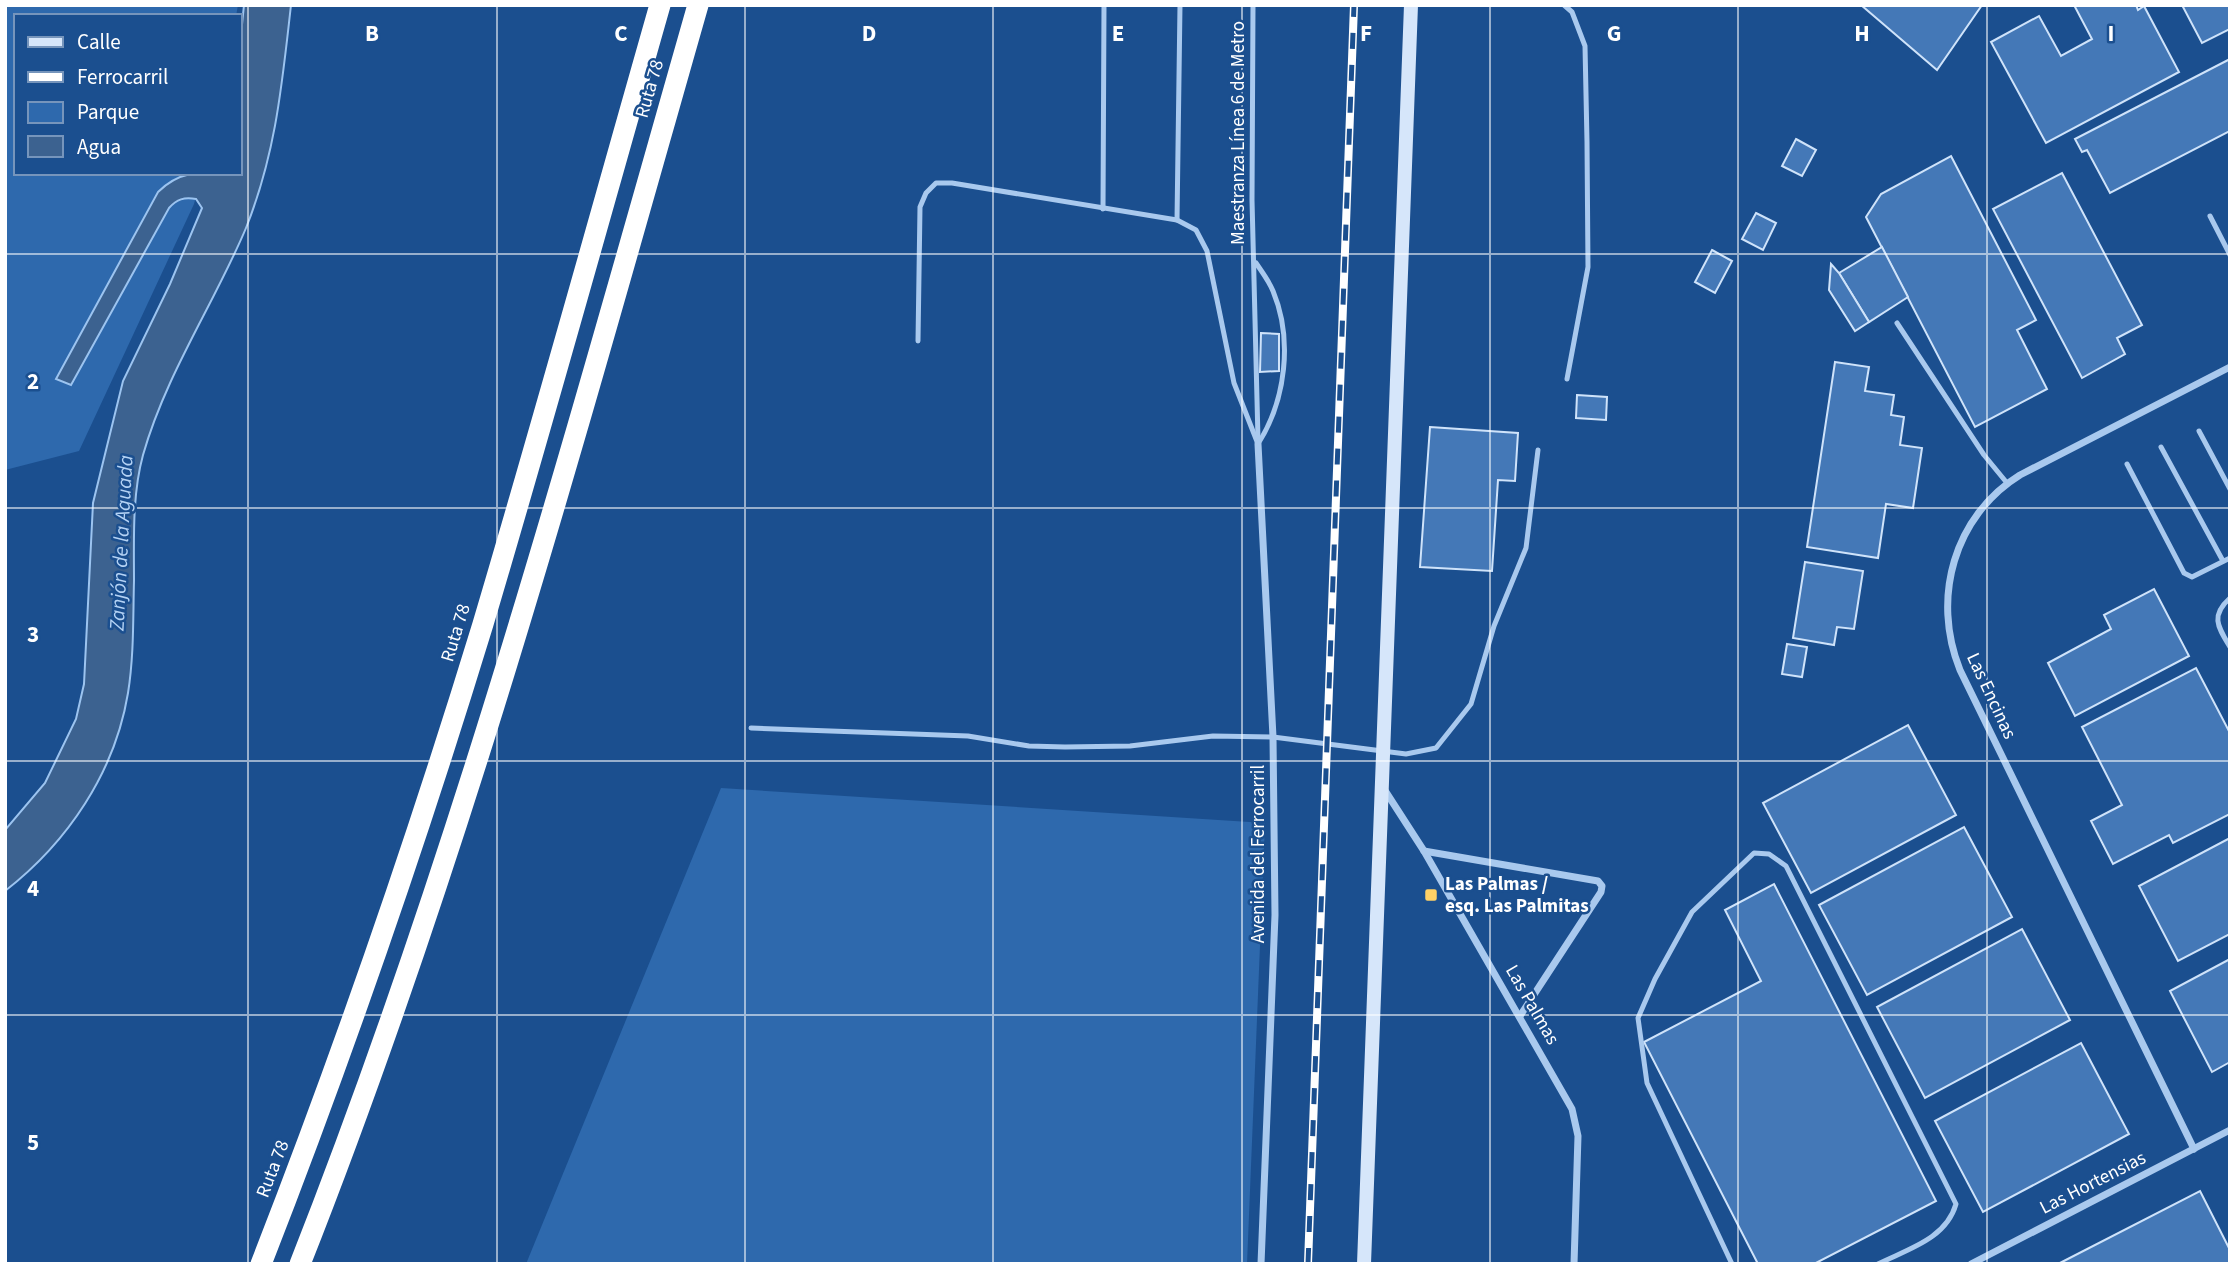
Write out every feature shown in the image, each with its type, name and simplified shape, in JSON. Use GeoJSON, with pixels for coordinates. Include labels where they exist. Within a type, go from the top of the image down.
{"type":"FeatureCollection","features":[{"type":"Feature","properties":{"kind":"highway","name":"Ruta 78"},"geometry":{"type":"LineString","coordinates":[[261,1264],[333,1075],[444,746],[516,508],[660,5]]}},
{"type":"Feature","properties":{"kind":"highway","name":"Ruta 78"},"geometry":{"type":"LineString","coordinates":[[300,1264],[386,1037],[481,752],[530,592],[698,5]]}},
{"type":"Feature","properties":{"kind":"main road"},"geometry":{"type":"LineString","coordinates":[[1364,1264],[1411,5]]}},
{"type":"Feature","properties":{"kind":"street","name":"Las Encinas"},"geometry":{"type":"LineString","coordinates":[[2194,1149],[1954,655],[1946,613],[1958,551],[1980,509],[2007,483],[2230,367]]}},
{"type":"Feature","properties":{"kind":"street","name":"Avenida del Ferrocarril"},"geometry":{"type":"LineString","coordinates":[[1258,444],[1273,737],[1275,915],[1261,1264]]}},
{"type":"Feature","properties":{"kind":"street","name":"Las Palmas"},"geometry":{"type":"LineString","coordinates":[[1382,785],[1424,851],[1567,1096],[1578,1136],[1574,1264]]}},
{"type":"Feature","properties":{"kind":"street"},"geometry":{"type":"LineString","coordinates":[[1424,851],[1598,881],[1602,886],[1601,892],[1520,1016]]}},
{"type":"Feature","properties":{"kind":"street","name":"Las Hortensias"},"geometry":{"type":"LineString","coordinates":[[1971,1264],[2230,1130]]}},
{"type":"Feature","properties":{"kind":"lane"},"geometry":{"type":"LineString","coordinates":[[1103,209],[1104,5]]}},
{"type":"Feature","properties":{"kind":"lane"},"geometry":{"type":"LineString","coordinates":[[1177,220],[1180,5]]}},
{"type":"Feature","properties":{"kind":"lane","name":"Maestranza Línea 6 de Metro"},"geometry":{"type":"LineString","coordinates":[[1253,5],[1252,200],[1258,444]]}},
{"type":"Feature","properties":{"kind":"lane"},"geometry":{"type":"LineString","coordinates":[[1564,5],[1572,12],[1585,46],[1588,267],[1567,379]]}},
{"type":"Feature","properties":{"kind":"lane"},"geometry":{"type":"LineString","coordinates":[[918,341],[920,207],[926,193],[936,183],[952,183],[1177,220],[1196,230],[1207,251],[1234,383],[1258,444]]}},
{"type":"Feature","properties":{"kind":"lane"},"geometry":{"type":"LineString","coordinates":[[2210,216],[2230,255]]}},
{"type":"Feature","properties":{"kind":"lane","name":"Maestranza Línea 6 de Metro"},"geometry":{"type":"LineString","coordinates":[[1255,260],[1273,290],[1284,330],[1283,374],[1279,396],[1269,427],[1258,444]]}},
{"type":"Feature","properties":{"kind":"lane"},"geometry":{"type":"LineString","coordinates":[[1897,323],[1984,455],[2007,483]]}},
{"type":"Feature","properties":{"kind":"lane"},"geometry":{"type":"LineString","coordinates":[[2199,430],[2230,489]]}},
{"type":"Feature","properties":{"kind":"lane"},"geometry":{"type":"LineString","coordinates":[[2161,447],[2223,561]]}},
{"type":"Feature","properties":{"kind":"lane"},"geometry":{"type":"LineString","coordinates":[[751,728],[968,736],[1029,746],[1130,747],[1213,736],[1273,737],[1406,754],[1436,748],[1471,704],[1494,626],[1526,548],[1538,450]]}},
{"type":"Feature","properties":{"kind":"lane"},"geometry":{"type":"LineString","coordinates":[[2127,464],[2184,573],[2192,577],[2230,558]]}},
{"type":"Feature","properties":{"kind":"lane"},"geometry":{"type":"LineString","coordinates":[[2230,598],[2220,607],[2217,617],[2219,628],[2230,647]]}},
{"type":"Feature","properties":{"kind":"lane"},"geometry":{"type":"LineString","coordinates":[[1732,1264],[1647,1083],[1638,1018],[1655,979],[1692,912],[1754,853],[1769,854],[1786,866],[1956,1204],[1952,1218],[1939,1233],[1878,1264]]}},
{"type":"Feature","properties":{"kind":"green space"},"geometry":{"type":"Polygon","coordinates":[[[5,5],[238,5],[236,14],[14,14],[14,175],[201,175],[194,204],[79,451],[5,470],[5,5]]]}},
{"type":"Feature","properties":{"kind":"green space"},"geometry":{"type":"Polygon","coordinates":[[[721,788],[1265,823],[1247,1264],[526,1264],[721,788]]]}},
{"type":"Feature","properties":{"kind":"water","name":"Zanjón de la Aguada"},"geometry":{"type":"Polygon","coordinates":[[[244,5],[291,5],[276,118],[256,200],[233,256],[164,396],[139,470],[134,518],[131,665],[122,722],[100,777],[68,828],[28,872],[5,891],[5,830],[45,783],[76,719],[84,684],[93,503],[123,381],[170,284],[202,208],[196,199],[181,199],[169,208],[71,385],[56,379],[158,192],[167,184],[186,175],[242,175],[244,5]]]}},
{"type":"Feature","properties":{"kind":"building"},"geometry":{"type":"Polygon","coordinates":[[[1861,5],[1982,5],[1937,70],[1861,5]]]}},
{"type":"Feature","properties":{"kind":"building"},"geometry":{"type":"Polygon","coordinates":[[[2074,5],[2136,5],[2138,10],[2144,6],[2179,72],[2046,143],[1991,42],[2039,16],[2061,56],[2092,39],[2074,5]]]}},
{"type":"Feature","properties":{"kind":"building"},"geometry":{"type":"Polygon","coordinates":[[[2182,5],[2230,5],[2230,29],[2202,43],[2182,5]]]}},
{"type":"Feature","properties":{"kind":"building"},"geometry":{"type":"Polygon","coordinates":[[[2230,59],[2230,131],[2110,193],[2087,150],[2082,152],[2075,139],[2230,59]]]}},
{"type":"Feature","properties":{"kind":"building"},"geometry":{"type":"Polygon","coordinates":[[[1796,139],[1816,150],[1802,176],[1782,166],[1796,139]]]}},
{"type":"Feature","properties":{"kind":"building"},"geometry":{"type":"Polygon","coordinates":[[[1951,156],[2036,320],[2017,330],[2047,389],[1975,427],[1866,217],[1881,194],[1951,156]]]}},
{"type":"Feature","properties":{"kind":"building"},"geometry":{"type":"Polygon","coordinates":[[[2062,173],[2142,325],[2117,338],[2125,354],[2082,378],[1993,209],[2062,173]]]}},
{"type":"Feature","properties":{"kind":"building"},"geometry":{"type":"Polygon","coordinates":[[[1756,213],[1776,223],[1763,250],[1742,239],[1756,213]]]}},
{"type":"Feature","properties":{"kind":"building"},"geometry":{"type":"Polygon","coordinates":[[[1882,247],[1908,297],[1869,322],[1839,273],[1882,247]]]}},
{"type":"Feature","properties":{"kind":"building"},"geometry":{"type":"Polygon","coordinates":[[[1712,250],[1732,261],[1715,293],[1695,282],[1712,250]]]}},
{"type":"Feature","properties":{"kind":"building"},"geometry":{"type":"Polygon","coordinates":[[[1831,264],[1869,322],[1855,331],[1829,290],[1831,264]]]}},
{"type":"Feature","properties":{"kind":"building"},"geometry":{"type":"Polygon","coordinates":[[[1261,333],[1279,334],[1279,371],[1260,372],[1261,333]]]}},
{"type":"Feature","properties":{"kind":"building"},"geometry":{"type":"Polygon","coordinates":[[[1835,362],[1869,367],[1865,391],[1894,395],[1891,415],[1904,417],[1900,445],[1922,448],[1913,508],[1886,504],[1878,558],[1807,547],[1835,362]]]}},
{"type":"Feature","properties":{"kind":"building"},"geometry":{"type":"Polygon","coordinates":[[[1577,395],[1607,397],[1606,420],[1576,418],[1577,395]]]}},
{"type":"Feature","properties":{"kind":"building"},"geometry":{"type":"Polygon","coordinates":[[[1430,427],[1518,433],[1515,481],[1498,480],[1492,571],[1420,567],[1430,427]]]}},
{"type":"Feature","properties":{"kind":"building"},"geometry":{"type":"Polygon","coordinates":[[[1805,562],[1863,571],[1854,629],[1837,627],[1834,645],[1793,638],[1805,562]]]}},
{"type":"Feature","properties":{"kind":"building"},"geometry":{"type":"Polygon","coordinates":[[[2154,589],[2189,656],[2075,716],[2048,663],[2111,629],[2104,615],[2154,589]]]}},
{"type":"Feature","properties":{"kind":"building"},"geometry":{"type":"Polygon","coordinates":[[[1787,644],[1807,647],[1802,677],[1782,674],[1787,644]]]}},
{"type":"Feature","properties":{"kind":"building"},"geometry":{"type":"Polygon","coordinates":[[[2196,668],[2230,733],[2230,814],[2173,843],[2169,835],[2113,864],[2091,821],[2122,805],[2082,727],[2196,668]]]}},
{"type":"Feature","properties":{"kind":"building"},"geometry":{"type":"Polygon","coordinates":[[[1908,725],[1956,815],[1811,893],[1763,803],[1908,725]]]}},
{"type":"Feature","properties":{"kind":"building"},"geometry":{"type":"Polygon","coordinates":[[[1964,827],[2012,917],[1867,995],[1819,905],[1964,827]]]}},
{"type":"Feature","properties":{"kind":"building"},"geometry":{"type":"Polygon","coordinates":[[[2230,838],[2230,934],[2178,961],[2139,886],[2230,838]]]}},
{"type":"Feature","properties":{"kind":"building"},"geometry":{"type":"Polygon","coordinates":[[[1774,884],[1936,1201],[1814,1264],[1758,1264],[1644,1042],[1761,981],[1725,910],[1774,884]]]}},
{"type":"Feature","properties":{"kind":"building"},"geometry":{"type":"Polygon","coordinates":[[[2022,929],[2070,1020],[1925,1098],[1877,1007],[2022,929]]]}},
{"type":"Feature","properties":{"kind":"building"},"geometry":{"type":"Polygon","coordinates":[[[2230,959],[2230,1062],[2212,1072],[2170,991],[2230,959]]]}},
{"type":"Feature","properties":{"kind":"building"},"geometry":{"type":"Polygon","coordinates":[[[2081,1043],[2129,1134],[1983,1212],[1935,1121],[2081,1043]]]}},
{"type":"Feature","properties":{"kind":"building"},"geometry":{"type":"Polygon","coordinates":[[[2200,1191],[2230,1250],[2230,1264],[2058,1264],[2200,1191]]]}},
{"type":"Feature","properties":{"kind":"railway"},"geometry":{"type":"LineString","coordinates":[[1308,1264],[1354,5]]}},
{"type":"Feature","properties":{"kind":"place","name":"Las Palmas / esq. Las Palmitas"},"geometry":{"type":"Point","coordinates":[1431,895]}}]}
